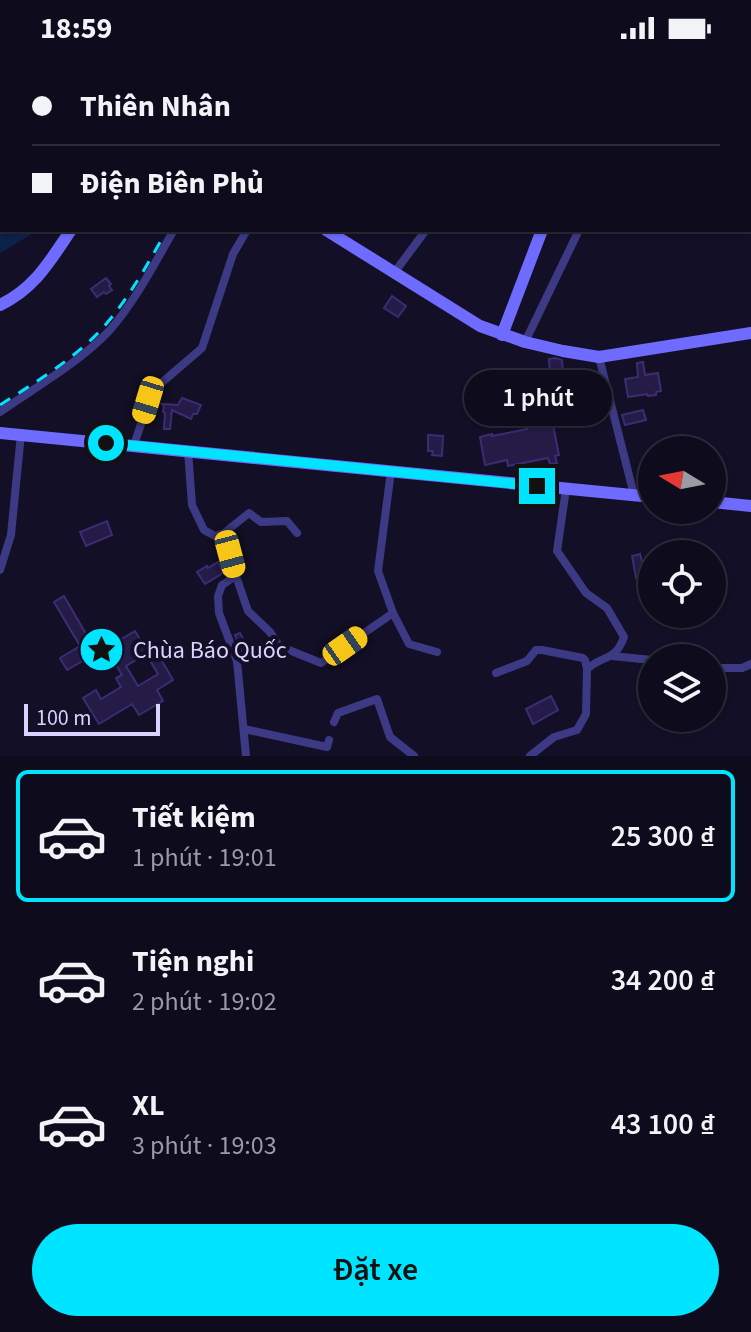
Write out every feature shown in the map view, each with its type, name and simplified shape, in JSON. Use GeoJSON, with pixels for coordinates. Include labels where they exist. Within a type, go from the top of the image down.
{"type":"FeatureCollection","features":[{"type":"Feature","properties":{"kind":"main road"},"geometry":{"type":"LineString","coordinates":[[0,305],[26,290],[42,274],[70,232]]}},
{"type":"Feature","properties":{"kind":"main road"},"geometry":{"type":"LineString","coordinates":[[329,232],[480,326],[525,342],[599,357],[751,333]]}},
{"type":"Feature","properties":{"kind":"main road"},"geometry":{"type":"LineString","coordinates":[[502,335],[541,232]]}},
{"type":"Feature","properties":{"kind":"main road"},"geometry":{"type":"LineString","coordinates":[[0,433],[638,495]]}},
{"type":"Feature","properties":{"kind":"main road"},"geometry":{"type":"LineString","coordinates":[[726,503],[751,506]]}},
{"type":"Feature","properties":{"kind":"street"},"geometry":{"type":"LineString","coordinates":[[0,412],[77,359],[109,330],[140,290],[173,232]]}},
{"type":"Feature","properties":{"kind":"street"},"geometry":{"type":"LineString","coordinates":[[134,445],[152,391],[202,348],[233,254],[246,232]]}},
{"type":"Feature","properties":{"kind":"street"},"geometry":{"type":"LineString","coordinates":[[394,273],[425,232]]}},
{"type":"Feature","properties":{"kind":"street"},"geometry":{"type":"LineString","coordinates":[[525,342],[578,232]]}},
{"type":"Feature","properties":{"kind":"street"},"geometry":{"type":"LineString","coordinates":[[599,357],[634,495]]}},
{"type":"Feature","properties":{"kind":"street"},"geometry":{"type":"LineString","coordinates":[[0,570],[11,535],[21,434]]}},
{"type":"Feature","properties":{"kind":"street"},"geometry":{"type":"LineString","coordinates":[[188,451],[192,505],[204,530],[215,536],[224,533],[249,513],[261,522],[287,521],[297,533]]}},
{"type":"Feature","properties":{"kind":"street"},"geometry":{"type":"LineString","coordinates":[[391,471],[378,571],[393,613],[409,644],[437,652]]}},
{"type":"Feature","properties":{"kind":"street"},"geometry":{"type":"LineString","coordinates":[[566,489],[557,551],[586,593],[607,608],[624,637],[620,648],[612,656],[587,669]]}},
{"type":"Feature","properties":{"kind":"street"},"geometry":{"type":"LineString","coordinates":[[224,533],[248,611],[270,632],[279,646],[321,663],[393,613]]}},
{"type":"Feature","properties":{"kind":"street"},"geometry":{"type":"LineString","coordinates":[[236,576],[222,585],[218,596],[219,613],[237,661],[246,756]]}},
{"type":"Feature","properties":{"kind":"street"},"geometry":{"type":"LineString","coordinates":[[496,673],[527,661],[536,650],[585,660],[586,714],[577,730],[554,737],[530,756]]}},
{"type":"Feature","properties":{"kind":"street"},"geometry":{"type":"LineString","coordinates":[[612,656],[638,659]]}},
{"type":"Feature","properties":{"kind":"street"},"geometry":{"type":"LineString","coordinates":[[726,668],[742,668],[751,664]]}},
{"type":"Feature","properties":{"kind":"street"},"geometry":{"type":"LineString","coordinates":[[334,722],[338,713],[377,699],[390,737],[414,756]]}},
{"type":"Feature","properties":{"kind":"street"},"geometry":{"type":"LineString","coordinates":[[244,729],[327,747],[329,740]]}},
{"type":"Feature","properties":{"kind":"water"},"geometry":{"type":"Polygon","coordinates":[[[0,232],[36,232],[0,253],[0,232]]]}},
{"type":"Feature","properties":{"kind":"building"},"geometry":{"type":"Polygon","coordinates":[[[106,278],[112,290],[97,297],[91,289],[106,278]]]}},
{"type":"Feature","properties":{"kind":"building"},"geometry":{"type":"Polygon","coordinates":[[[392,296],[406,306],[398,317],[384,308],[392,296]]]}},
{"type":"Feature","properties":{"kind":"building"},"geometry":{"type":"Polygon","coordinates":[[[549,359],[562,360],[564,384],[582,380],[587,401],[550,410],[559,455],[555,456],[557,463],[550,464],[548,458],[508,466],[507,460],[485,465],[480,437],[527,429],[523,410],[493,421],[486,400],[512,390],[514,396],[551,387],[549,359]]]}},
{"type":"Feature","properties":{"kind":"building"},"geometry":{"type":"Polygon","coordinates":[[[643,362],[645,375],[658,373],[661,391],[656,395],[628,397],[625,379],[638,377],[637,363],[643,362]]]}},
{"type":"Feature","properties":{"kind":"building"},"geometry":{"type":"Polygon","coordinates":[[[182,398],[201,405],[197,414],[193,414],[191,419],[172,410],[170,429],[164,429],[162,404],[178,405],[182,398]]]}},
{"type":"Feature","properties":{"kind":"building"},"geometry":{"type":"Polygon","coordinates":[[[643,410],[646,420],[625,425],[622,415],[643,410]]]}},
{"type":"Feature","properties":{"kind":"building"},"geometry":{"type":"Polygon","coordinates":[[[428,435],[443,436],[442,456],[432,455],[433,451],[428,451],[428,435]]]}},
{"type":"Feature","properties":{"kind":"building"},"geometry":{"type":"Polygon","coordinates":[[[107,521],[112,535],[86,546],[80,532],[107,521]]]}},
{"type":"Feature","properties":{"kind":"building"},"geometry":{"type":"Polygon","coordinates":[[[638,554],[638,578],[636,578],[632,556],[638,554]]]}},
{"type":"Feature","properties":{"kind":"building"},"geometry":{"type":"Polygon","coordinates":[[[218,562],[223,573],[205,584],[197,572],[218,562]]]}},
{"type":"Feature","properties":{"kind":"building"},"geometry":{"type":"Polygon","coordinates":[[[64,596],[97,653],[67,670],[60,658],[80,646],[54,602],[64,596]]]}},
{"type":"Feature","properties":{"kind":"building"},"geometry":{"type":"Polygon","coordinates":[[[135,631],[148,653],[126,666],[138,686],[158,674],[149,659],[158,654],[173,680],[157,690],[163,701],[139,715],[132,704],[99,724],[83,698],[96,690],[101,699],[121,687],[116,678],[122,675],[106,648],[135,631]]]}},
{"type":"Feature","properties":{"kind":"building"},"geometry":{"type":"Polygon","coordinates":[[[240,633],[254,659],[246,663],[235,635],[240,633]]]}},
{"type":"Feature","properties":{"kind":"building"},"geometry":{"type":"Polygon","coordinates":[[[551,696],[558,710],[533,724],[526,709],[551,696]]]}},
{"type":"Feature","properties":{"kind":"railway"},"geometry":{"type":"LineString","coordinates":[[0,405],[64,362],[99,332],[128,296],[166,232]]}},
{"type":"Feature","properties":{"kind":"place","name":"Chùa Báo Quốc"},"geometry":{"type":"Point","coordinates":[102,650]}},
{"type":"Feature","properties":{"kind":"route"},"geometry":{"type":"LineString","coordinates":[[106,443],[537,486]]}}]}
